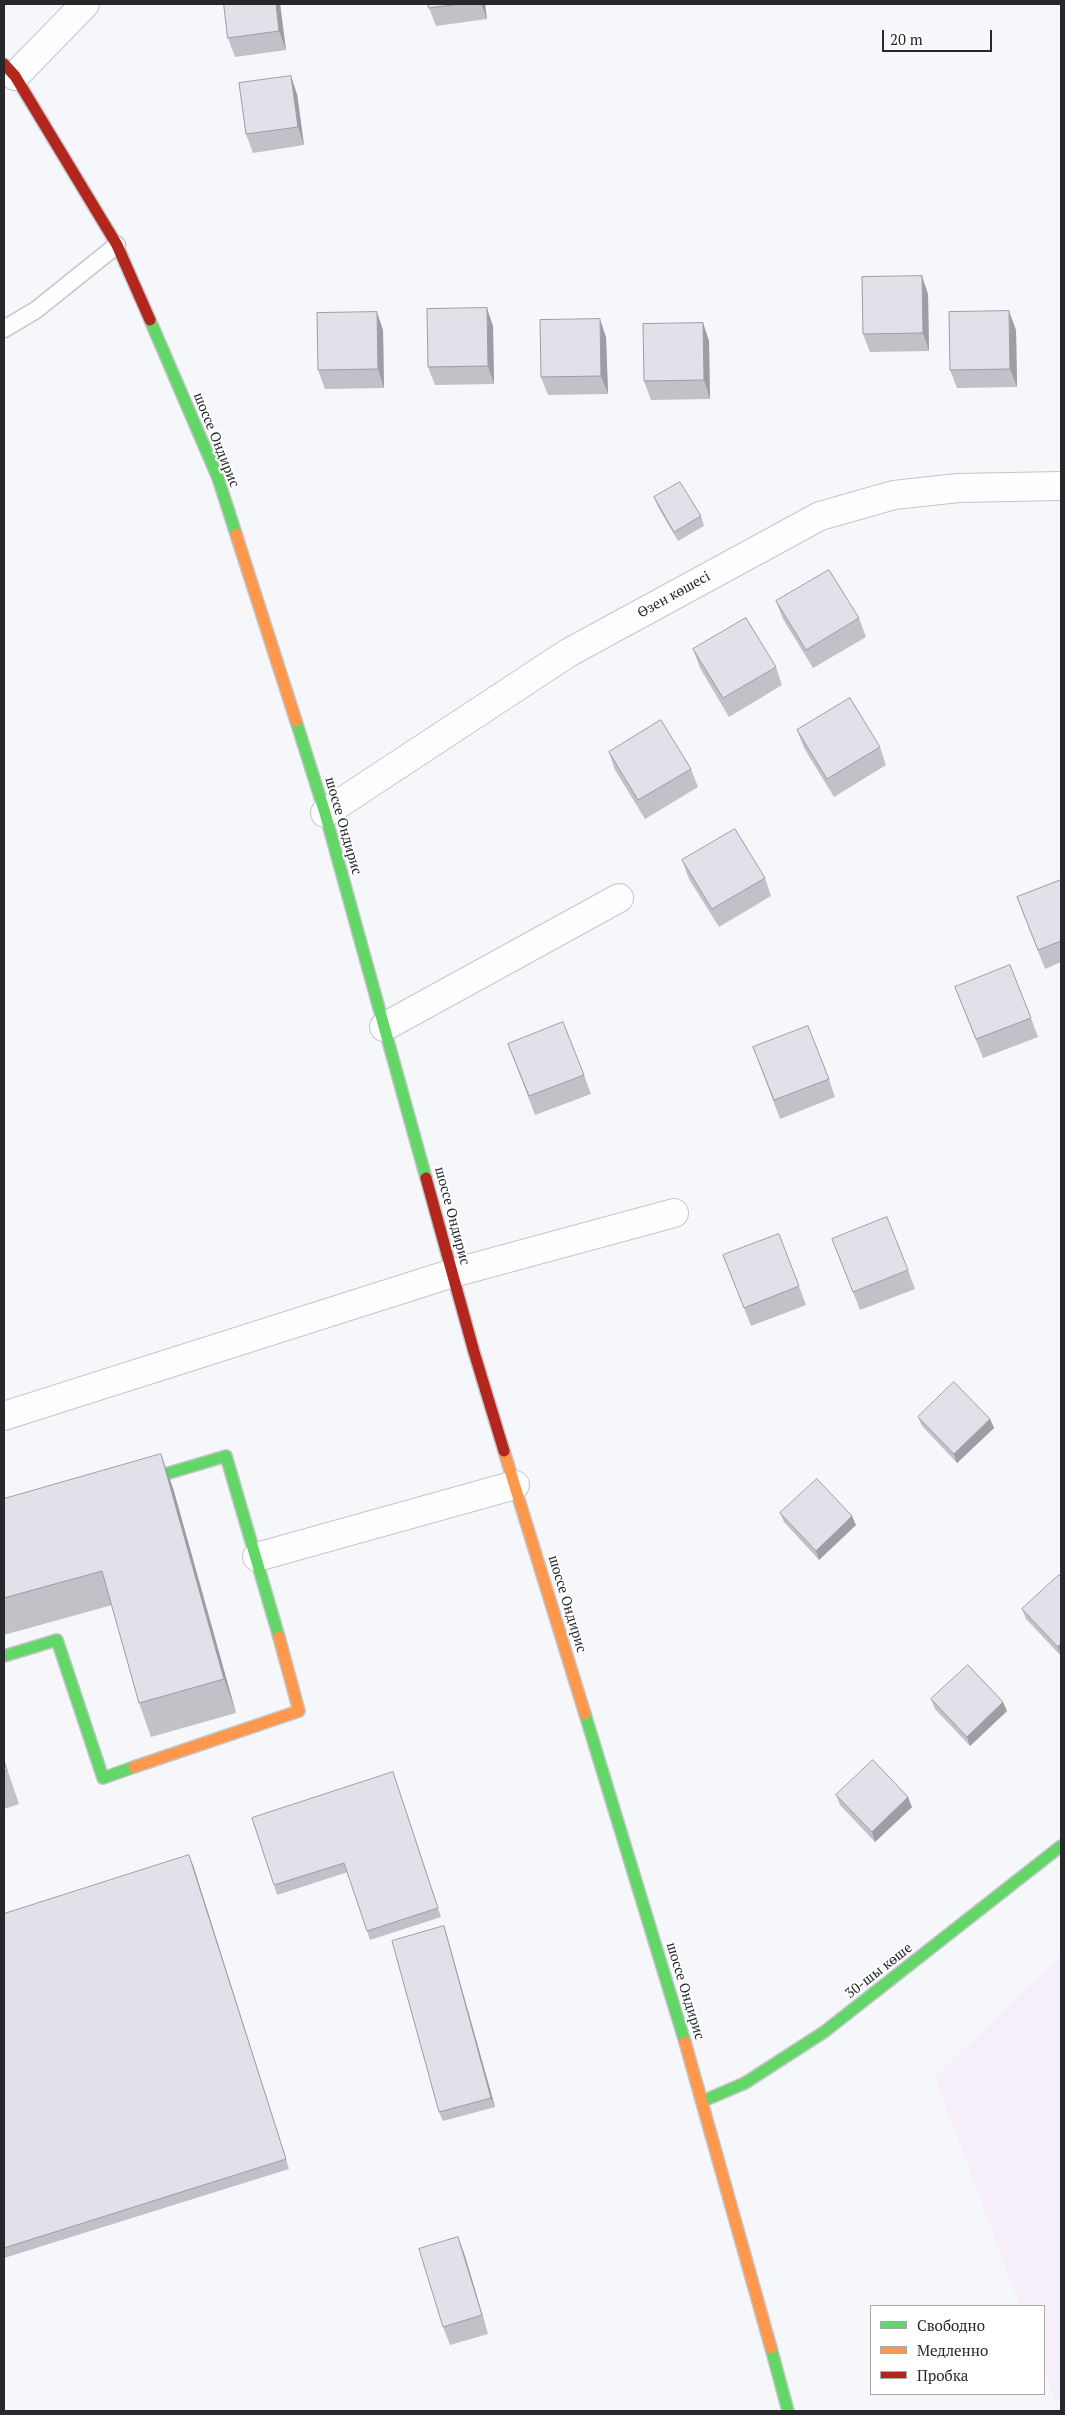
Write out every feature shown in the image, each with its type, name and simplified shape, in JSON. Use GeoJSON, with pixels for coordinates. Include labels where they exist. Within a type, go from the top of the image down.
{"type":"FeatureCollection","features":[{"type":"Feature","properties":{"kind":"main road","name":"шоссе Ондирис"},"geometry":{"type":"LineString","coordinates":[[10,70],[117,246],[218,478],[325,813],[453,1273],[515,1485],[703,2101],[788,2411]]}},
{"type":"Feature","properties":{"kind":"main road"},"geometry":{"type":"LineString","coordinates":[[4,1656],[57,1640],[102,1778],[299,1712],[257,1557],[226,1456],[124,1487]]}},
{"type":"Feature","properties":{"kind":"main road","name":"30-шы көше"},"geometry":{"type":"LineString","coordinates":[[703,2101],[745,2083],[824,2032],[1061,1846]]}},
{"type":"Feature","properties":{"kind":"street"},"geometry":{"type":"LineString","coordinates":[[10,70],[86,4]]}},
{"type":"Feature","properties":{"kind":"street","name":"Өзен көшесі"},"geometry":{"type":"LineString","coordinates":[[325,813],[568,653],[820,516],[894,495],[958,488],[1061,486]]}},
{"type":"Feature","properties":{"kind":"street"},"geometry":{"type":"LineString","coordinates":[[384,1027],[619,898]]}},
{"type":"Feature","properties":{"kind":"street"},"geometry":{"type":"LineString","coordinates":[[4,1416],[453,1273],[674,1213]]}},
{"type":"Feature","properties":{"kind":"street"},"geometry":{"type":"LineString","coordinates":[[257,1557],[515,1485]]}},
{"type":"Feature","properties":{"kind":"lane"},"geometry":{"type":"LineString","coordinates":[[4,329],[36,310],[117,246]]}},
{"type":"Feature","properties":{"kind":"shaded area"},"geometry":{"type":"Polygon","coordinates":[[[1061,1955],[1061,2398],[1055,2400],[1045,2372],[1045,2305],[1020,2305],[935,2077],[1061,1955]]]}},
{"type":"Feature","properties":{"kind":"building"},"geometry":{"type":"Polygon","coordinates":[[[224,4],[276,4],[279,31],[228,38],[224,4]]]}},
{"type":"Feature","properties":{"kind":"building"},"geometry":{"type":"Polygon","coordinates":[[[428,4],[460,4],[429,8],[428,4]]]}},
{"type":"Feature","properties":{"kind":"building"},"geometry":{"type":"Polygon","coordinates":[[[291,76],[298,127],[246,134],[239,83],[291,76]]]}},
{"type":"Feature","properties":{"kind":"building"},"geometry":{"type":"Polygon","coordinates":[[[922,276],[923,333],[863,334],[862,277],[922,276]]]}},
{"type":"Feature","properties":{"kind":"building"},"geometry":{"type":"Polygon","coordinates":[[[487,308],[488,366],[428,367],[427,309],[487,308]]]}},
{"type":"Feature","properties":{"kind":"building"},"geometry":{"type":"Polygon","coordinates":[[[1009,311],[1010,369],[950,370],[949,312],[1009,311]]]}},
{"type":"Feature","properties":{"kind":"building"},"geometry":{"type":"Polygon","coordinates":[[[377,312],[378,369],[318,370],[317,313],[377,312]]]}},
{"type":"Feature","properties":{"kind":"building"},"geometry":{"type":"Polygon","coordinates":[[[600,319],[601,376],[541,377],[540,320],[600,319]]]}},
{"type":"Feature","properties":{"kind":"building"},"geometry":{"type":"Polygon","coordinates":[[[703,323],[704,380],[644,381],[643,324],[703,323]]]}},
{"type":"Feature","properties":{"kind":"building"},"geometry":{"type":"Polygon","coordinates":[[[680,482],[701,516],[674,532],[654,497],[680,482]]]}},
{"type":"Feature","properties":{"kind":"building"},"geometry":{"type":"Polygon","coordinates":[[[829,570],[859,618],[806,650],[776,601],[829,570]]]}},
{"type":"Feature","properties":{"kind":"building"},"geometry":{"type":"Polygon","coordinates":[[[746,618],[776,667],[723,698],[693,649],[746,618]]]}},
{"type":"Feature","properties":{"kind":"building"},"geometry":{"type":"Polygon","coordinates":[[[850,698],[880,747],[827,779],[797,730],[850,698]]]}},
{"type":"Feature","properties":{"kind":"building"},"geometry":{"type":"Polygon","coordinates":[[[661,720],[691,769],[638,800],[609,752],[661,720]]]}},
{"type":"Feature","properties":{"kind":"building"},"geometry":{"type":"Polygon","coordinates":[[[735,829],[765,878],[712,909],[682,860],[735,829]]]}},
{"type":"Feature","properties":{"kind":"building"},"geometry":{"type":"Polygon","coordinates":[[[1061,880],[1061,941],[1038,950],[1017,897],[1061,880]]]}},
{"type":"Feature","properties":{"kind":"building"},"geometry":{"type":"Polygon","coordinates":[[[1010,965],[1031,1018],[976,1039],[955,987],[1010,965]]]}},
{"type":"Feature","properties":{"kind":"building"},"geometry":{"type":"Polygon","coordinates":[[[563,1022],[584,1075],[529,1096],[508,1044],[563,1022]]]}},
{"type":"Feature","properties":{"kind":"building"},"geometry":{"type":"Polygon","coordinates":[[[808,1026],[829,1079],[774,1100],[753,1047],[808,1026]]]}},
{"type":"Feature","properties":{"kind":"building"},"geometry":{"type":"Polygon","coordinates":[[[887,1217],[908,1270],[853,1292],[832,1239],[887,1217]]]}},
{"type":"Feature","properties":{"kind":"building"},"geometry":{"type":"Polygon","coordinates":[[[779,1234],[799,1286],[744,1308],[723,1255],[779,1234]]]}},
{"type":"Feature","properties":{"kind":"building"},"geometry":{"type":"Polygon","coordinates":[[[954,1382],[990,1419],[954,1454],[918,1417],[954,1382]]]}},
{"type":"Feature","properties":{"kind":"building"},"geometry":{"type":"Polygon","coordinates":[[[161,1454],[224,1679],[139,1703],[102,1571],[4,1598],[4,1499],[161,1454]]]}},
{"type":"Feature","properties":{"kind":"building"},"geometry":{"type":"Polygon","coordinates":[[[817,1479],[852,1516],[816,1551],[780,1513],[817,1479]]]}},
{"type":"Feature","properties":{"kind":"building"},"geometry":{"type":"Polygon","coordinates":[[[1059,1575],[1061,1577],[1061,1643],[1058,1647],[1022,1609],[1059,1575]]]}},
{"type":"Feature","properties":{"kind":"building"},"geometry":{"type":"Polygon","coordinates":[[[968,1665],[1003,1702],[967,1737],[931,1699],[968,1665]]]}},
{"type":"Feature","properties":{"kind":"building"},"geometry":{"type":"Polygon","coordinates":[[[873,1760],[908,1797],[872,1832],[836,1795],[873,1760]]]}},
{"type":"Feature","properties":{"kind":"building"},"geometry":{"type":"Polygon","coordinates":[[[393,1772],[438,1908],[367,1931],[344,1863],[274,1885],[252,1818],[393,1772]]]}},
{"type":"Feature","properties":{"kind":"building"},"geometry":{"type":"Polygon","coordinates":[[[189,1855],[286,2159],[4,2248],[4,1914],[189,1855]]]}},
{"type":"Feature","properties":{"kind":"building"},"geometry":{"type":"Polygon","coordinates":[[[444,1926],[491,2098],[439,2112],[392,1941],[444,1926]]]}},
{"type":"Feature","properties":{"kind":"building"},"geometry":{"type":"Polygon","coordinates":[[[458,2237],[482,2315],[443,2327],[419,2249],[458,2237]]]}},
{"type":"Feature","properties":{"kind":"traffic: fast"},"geometry":{"type":"LineString","coordinates":[[150,320],[218,478],[236,534]]}},
{"type":"Feature","properties":{"kind":"traffic: fast"},"geometry":{"type":"LineString","coordinates":[[296,721],[325,813],[426,1178]]}},
{"type":"Feature","properties":{"kind":"traffic: fast"},"geometry":{"type":"LineString","coordinates":[[132,1484],[226,1456],[279,1637]]}},
{"type":"Feature","properties":{"kind":"traffic: fast"},"geometry":{"type":"LineString","coordinates":[[4,1656],[57,1640],[103,1778],[134,1767]]}},
{"type":"Feature","properties":{"kind":"traffic: fast"},"geometry":{"type":"LineString","coordinates":[[585,1714],[685,2042]]}},
{"type":"Feature","properties":{"kind":"traffic: fast"},"geometry":{"type":"LineString","coordinates":[[703,2101],[745,2083],[824,2032],[1061,1846]]}},
{"type":"Feature","properties":{"kind":"traffic: fast"},"geometry":{"type":"LineString","coordinates":[[771,2348],[788,2411]]}},
{"type":"Feature","properties":{"kind":"traffic: slow"},"geometry":{"type":"LineString","coordinates":[[236,534],[296,721]]}},
{"type":"Feature","properties":{"kind":"traffic: slow"},"geometry":{"type":"LineString","coordinates":[[504,1451],[585,1714]]}},
{"type":"Feature","properties":{"kind":"traffic: slow"},"geometry":{"type":"LineString","coordinates":[[134,1767],[299,1711],[279,1637]]}},
{"type":"Feature","properties":{"kind":"traffic: slow"},"geometry":{"type":"LineString","coordinates":[[685,2042],[771,2348]]}},
{"type":"Feature","properties":{"kind":"traffic: jam"},"geometry":{"type":"LineString","coordinates":[[4,64],[15,76],[117,245],[150,320]]}},
{"type":"Feature","properties":{"kind":"traffic: jam"},"geometry":{"type":"LineString","coordinates":[[426,1178],[474,1352],[504,1451]]}}]}
